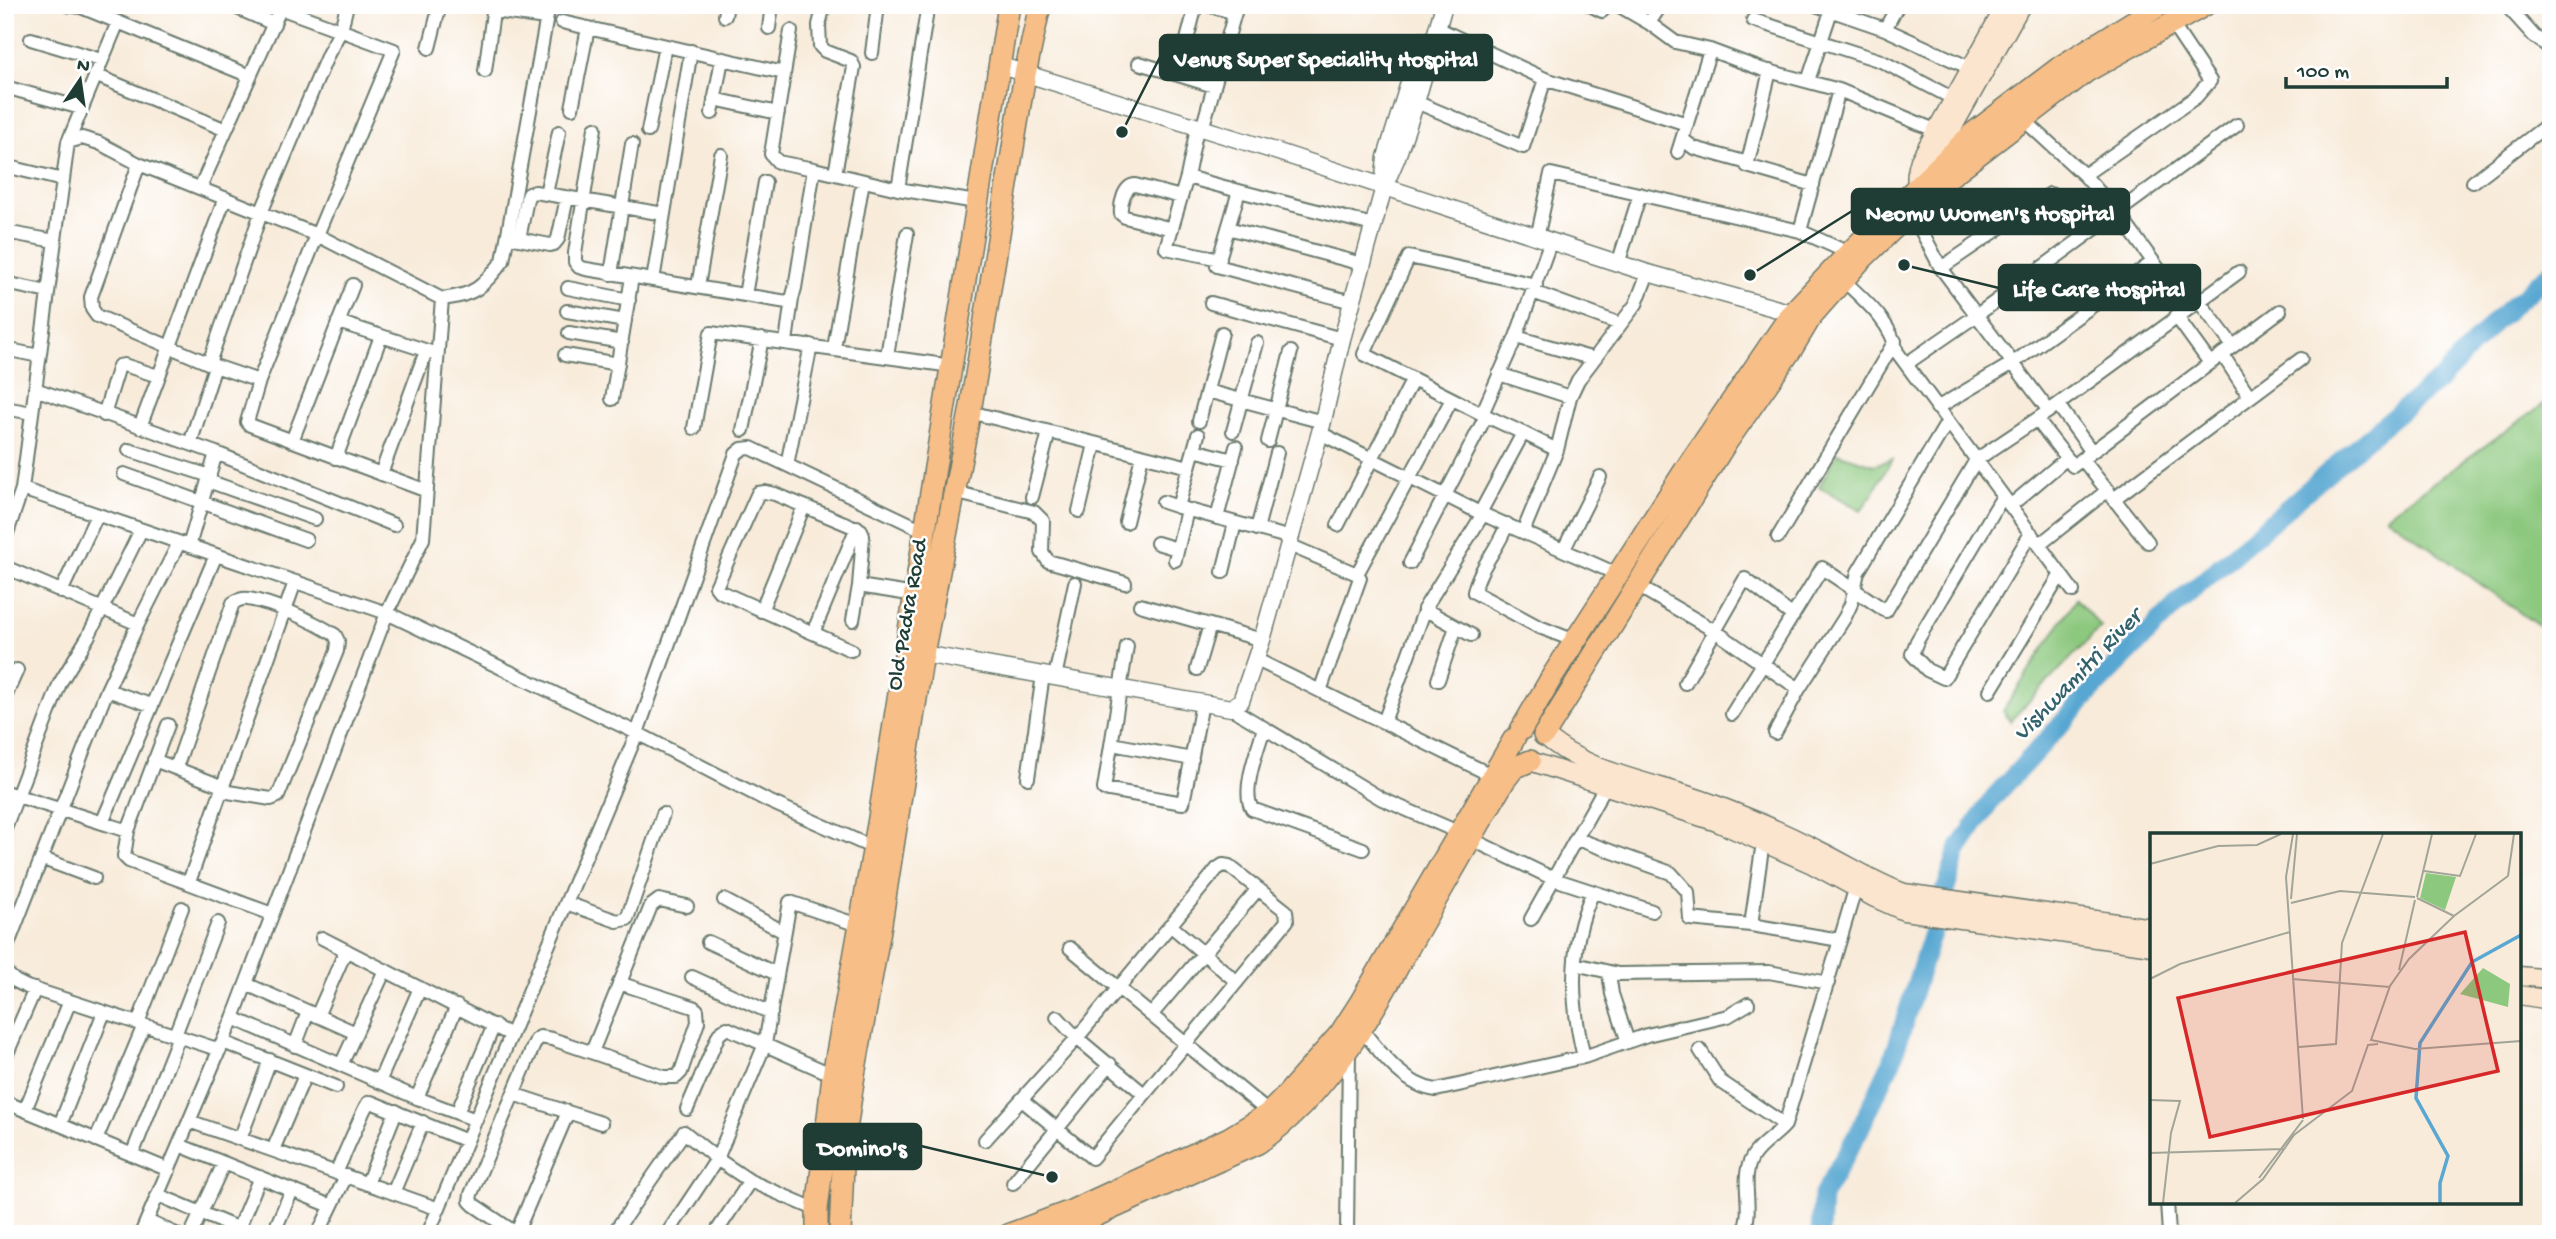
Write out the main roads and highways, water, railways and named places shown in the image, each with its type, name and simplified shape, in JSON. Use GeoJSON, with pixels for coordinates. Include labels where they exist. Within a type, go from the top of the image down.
{"type":"FeatureCollection","features":[{"type":"Feature","properties":{"kind":"main road","name":"Old Padra Road"},"geometry":{"type":"LineString","coordinates":[[840,1234],[844,1144],[915,595],[1009,5]]}},
{"type":"Feature","properties":{"kind":"main road","name":"Old Padra Road"},"geometry":{"type":"LineString","coordinates":[[817,1234],[817,1210],[833,1075],[860,926],[882,852],[923,654],[970,412],[1025,74],[1040,5]]}},
{"type":"Feature","properties":{"kind":"main road"},"geometry":{"type":"LineString","coordinates":[[1924,192],[1916,175],[1920,160],[2006,5]]}},
{"type":"Feature","properties":{"kind":"main road"},"geometry":{"type":"LineString","coordinates":[[1924,192],[1946,139],[2021,5]]}},
{"type":"Feature","properties":{"kind":"main road"},"geometry":{"type":"LineString","coordinates":[[1544,735],[1689,464],[1800,318],[1838,275],[1924,192],[1972,134],[2060,67],[2160,5]]}},
{"type":"Feature","properties":{"kind":"main road"},"geometry":{"type":"LineString","coordinates":[[1838,275],[1849,253],[1924,192],[2087,71],[2205,5]]}},
{"type":"Feature","properties":{"kind":"main road"},"geometry":{"type":"LineString","coordinates":[[1055,1234],[1077,1229],[1246,1149],[1277,1119],[1351,1031],[1497,778],[1517,734],[1575,641],[1627,580]]}},
{"type":"Feature","properties":{"kind":"main road"},"geometry":{"type":"LineString","coordinates":[[1517,734],[1531,727],[1555,745],[1588,762],[1714,804],[1818,849],[1858,880]]}},
{"type":"Feature","properties":{"kind":"main road"},"geometry":{"type":"LineString","coordinates":[[1517,734],[1516,754],[1530,761],[1717,821],[1904,902],[2009,918],[2150,946]]}},
{"type":"Feature","properties":{"kind":"main road"},"geometry":{"type":"LineString","coordinates":[[1497,778],[1539,758],[1546,751],[1547,741],[1544,735]]}},
{"type":"Feature","properties":{"kind":"main road"},"geometry":{"type":"LineString","coordinates":[[2009,918],[2150,928]]}},
{"type":"Feature","properties":{"kind":"main road"},"geometry":{"type":"LineString","coordinates":[[2521,976],[2551,979]]}},
{"type":"Feature","properties":{"kind":"main road"},"geometry":{"type":"LineString","coordinates":[[2521,995],[2551,1000]]}},
{"type":"Feature","properties":{"kind":"main road"},"geometry":{"type":"LineString","coordinates":[[1010,1234],[1071,1211],[1229,1138],[1277,1119]]}},
{"type":"Feature","properties":{"kind":"waterway","name":"Vishwamitri River"},"geometry":{"type":"LineString","coordinates":[[1820,1234],[1822,1197],[1859,1131],[1892,1061],[1958,850],[1994,797],[2099,683],[2179,602],[2371,435],[2443,377],[2495,321],[2551,272]]}},
{"type":"Feature","properties":{"kind":"place","name":"Venus Super Speciality Hospital"},"geometry":{"type":"Point","coordinates":[1122,132]}},
{"type":"Feature","properties":{"kind":"place","name":"Life Care Hospital"},"geometry":{"type":"Point","coordinates":[1904,265]}},
{"type":"Feature","properties":{"kind":"place","name":"Neomu Women's Hospital"},"geometry":{"type":"Point","coordinates":[1750,275]}},
{"type":"Feature","properties":{"kind":"place","name":"Domino's"},"geometry":{"type":"Point","coordinates":[1052,1177]}}]}
